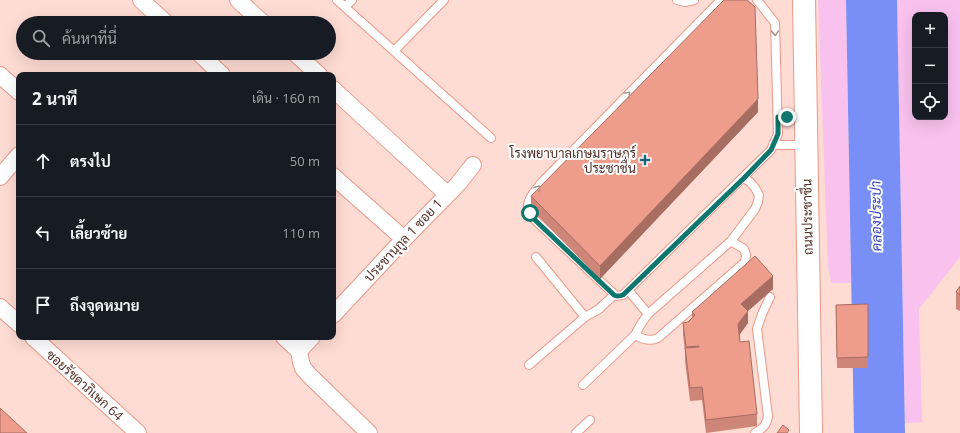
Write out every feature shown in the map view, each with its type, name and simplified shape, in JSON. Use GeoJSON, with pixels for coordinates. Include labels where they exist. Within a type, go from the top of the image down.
{"type":"FeatureCollection","features":[{"type":"Feature","properties":{"kind":"main road","name":"ถนนประชาชื่น"},"geometry":{"type":"LineString","coordinates":[[804,0],[811,433]]}},
{"type":"Feature","properties":{"kind":"street"},"geometry":{"type":"LineString","coordinates":[[141,0],[158,16]]}},
{"type":"Feature","properties":{"kind":"street"},"geometry":{"type":"LineString","coordinates":[[238,0],[255,16]]}},
{"type":"Feature","properties":{"kind":"street"},"geometry":{"type":"LineString","coordinates":[[206,60],[219,72]]}},
{"type":"Feature","properties":{"kind":"street"},"geometry":{"type":"LineString","coordinates":[[302,60],[315,72]]}},
{"type":"Feature","properties":{"kind":"street"},"geometry":{"type":"LineString","coordinates":[[0,75],[16,89]]}},
{"type":"Feature","properties":{"kind":"street"},"geometry":{"type":"LineString","coordinates":[[336,91],[446,194]]}},
{"type":"Feature","properties":{"kind":"street"},"geometry":{"type":"LineString","coordinates":[[0,177],[16,158]]}},
{"type":"Feature","properties":{"kind":"street","name":"ประชานุกูล 1 ซอย 1"},"geometry":{"type":"LineString","coordinates":[[336,311],[446,194],[458,184],[473,166]]}},
{"type":"Feature","properties":{"kind":"street"},"geometry":{"type":"LineString","coordinates":[[336,179],[404,239]]}},
{"type":"Feature","properties":{"kind":"street"},"geometry":{"type":"LineString","coordinates":[[0,307],[16,321]]}},
{"type":"Feature","properties":{"kind":"street","name":"ซอยรัชดาภิเษก 64"},"geometry":{"type":"LineString","coordinates":[[36,340],[138,433]]}},
{"type":"Feature","properties":{"kind":"street"},"geometry":{"type":"LineString","coordinates":[[287,340],[299,351],[303,368],[310,376],[369,433]]}},
{"type":"Feature","properties":{"kind":"street"},"geometry":{"type":"LineString","coordinates":[[299,351],[309,340]]}},
{"type":"Feature","properties":{"kind":"lane"},"geometry":{"type":"LineString","coordinates":[[337,0],[490,138]]}},
{"type":"Feature","properties":{"kind":"lane"},"geometry":{"type":"LineString","coordinates":[[345,7],[352,0]]}},
{"type":"Feature","properties":{"kind":"lane"},"geometry":{"type":"LineString","coordinates":[[394,51],[444,0]]}},
{"type":"Feature","properties":{"kind":"lane"},"geometry":{"type":"LineString","coordinates":[[677,0],[685,2],[694,0]]}},
{"type":"Feature","properties":{"kind":"lane"},"geometry":{"type":"LineString","coordinates":[[721,0],[542,182],[529,201],[528,209],[536,221],[616,296],[623,295],[771,150],[778,134],[775,24],[757,0]]}},
{"type":"Feature","properties":{"kind":"lane"},"geometry":{"type":"LineString","coordinates":[[778,117],[806,116]]}},
{"type":"Feature","properties":{"kind":"lane"},"geometry":{"type":"LineString","coordinates":[[773,145],[806,145]]}},
{"type":"Feature","properties":{"kind":"lane"},"geometry":{"type":"LineString","coordinates":[[583,384],[635,335],[648,314],[731,240],[756,209],[759,195],[756,188],[744,178]]}},
{"type":"Feature","properties":{"kind":"lane"},"geometry":{"type":"LineString","coordinates":[[635,335],[647,340],[654,340],[658,338],[745,262],[746,255],[744,249],[731,240]]}},
{"type":"Feature","properties":{"kind":"lane"},"geometry":{"type":"LineString","coordinates":[[536,257],[584,317]]}},
{"type":"Feature","properties":{"kind":"lane"},"geometry":{"type":"LineString","coordinates":[[628,290],[648,314]]}},
{"type":"Feature","properties":{"kind":"lane"},"geometry":{"type":"LineString","coordinates":[[529,365],[584,317],[598,309],[614,295]]}},
{"type":"Feature","properties":{"kind":"lane"},"geometry":{"type":"LineString","coordinates":[[755,433],[767,422],[768,416],[757,329],[770,297]]}},
{"type":"Feature","properties":{"kind":"lane"},"geometry":{"type":"LineString","coordinates":[[576,433],[590,420]]}},
{"type":"Feature","properties":{"kind":"shaded area"},"geometry":{"type":"Polygon","coordinates":[[[818,0],[846,0],[851,283],[831,283],[828,266],[818,0]]]}},
{"type":"Feature","properties":{"kind":"shaded area"},"geometry":{"type":"Polygon","coordinates":[[[897,0],[960,0],[960,257],[919,309],[922,422],[905,423],[897,0]]]}},
{"type":"Feature","properties":{"kind":"water","name":"คลองประปา"},"geometry":{"type":"Polygon","coordinates":[[[846,0],[897,0],[905,433],[854,433],[846,0]]]}},
{"type":"Feature","properties":{"kind":"building","name":"โรงพยาบาลเกษมราษฎร์ ประชาชื่น"},"geometry":{"type":"Polygon","coordinates":[[[724,0],[747,0],[755,7],[758,99],[600,266],[531,196],[724,0]]]}},
{"type":"Feature","properties":{"kind":"building"},"geometry":{"type":"Polygon","coordinates":[[[755,256],[773,276],[741,304],[748,311],[738,324],[740,342],[749,341],[757,414],[706,420],[702,387],[690,388],[685,348],[699,346],[686,347],[683,323],[688,322],[695,315],[692,312],[755,256]]]}},
{"type":"Feature","properties":{"kind":"building"},"geometry":{"type":"Polygon","coordinates":[[[960,286],[960,295],[956,292],[960,286]]]}},
{"type":"Feature","properties":{"kind":"building"},"geometry":{"type":"Polygon","coordinates":[[[868,304],[868,357],[837,358],[836,305],[868,304]]]}},
{"type":"Feature","properties":{"kind":"building"},"geometry":{"type":"Polygon","coordinates":[[[0,408],[27,433],[0,433],[0,408]]]}},
{"type":"Feature","properties":{"kind":"building"},"geometry":{"type":"Polygon","coordinates":[[[783,425],[789,430],[787,433],[777,433],[783,425]]]}},
{"type":"Feature","properties":{"kind":"place","name":"โรงพยาบาลเกษมราษฎร์ ประชาชื่น"},"geometry":{"type":"Point","coordinates":[645,160]}},
{"type":"Feature","properties":{"kind":"route"},"geometry":{"type":"LineString","coordinates":[[530,213],[536,221],[614,295],[623,295],[771,150],[778,134],[778,117],[787,117]]}}]}
